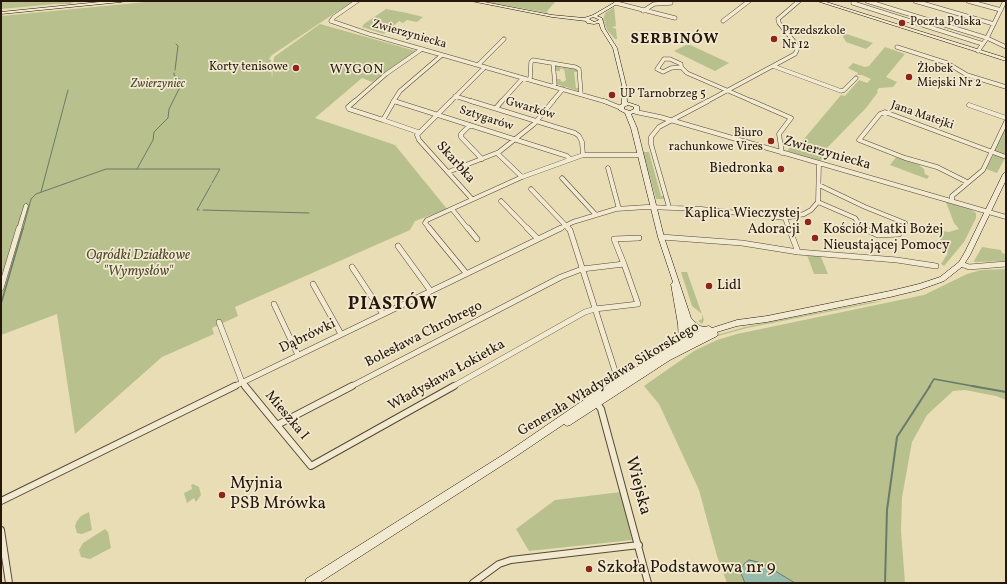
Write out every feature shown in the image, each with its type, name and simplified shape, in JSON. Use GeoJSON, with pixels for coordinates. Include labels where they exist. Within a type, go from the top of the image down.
{"type":"FeatureCollection","features":[{"type":"Feature","properties":{"kind":"street"},"geometry":{"type":"LineString","coordinates":[[1,13],[121,1]]}},
{"type":"Feature","properties":{"kind":"street","name":"Zwierzyniecka"},"geometry":{"type":"LineString","coordinates":[[357,1],[331,19],[331,21],[442,55],[623,105]]}},
{"type":"Feature","properties":{"kind":"street"},"geometry":{"type":"LineString","coordinates":[[473,1],[571,18],[587,19],[603,29]]}},
{"type":"Feature","properties":{"kind":"street"},"geometry":{"type":"LineString","coordinates":[[723,21],[749,1]]}},
{"type":"Feature","properties":{"kind":"street"},"geometry":{"type":"LineString","coordinates":[[669,207],[651,144],[651,137],[658,128],[797,52],[796,44],[779,23],[778,19],[799,1]]}},
{"type":"Feature","properties":{"kind":"street"},"geometry":{"type":"LineString","coordinates":[[819,1],[978,51],[1006,62]]}},
{"type":"Feature","properties":{"kind":"street"},"geometry":{"type":"LineString","coordinates":[[867,1],[987,38],[1006,47]]}},
{"type":"Feature","properties":{"kind":"street"},"geometry":{"type":"LineString","coordinates":[[915,1],[994,24]]}},
{"type":"Feature","properties":{"kind":"street"},"geometry":{"type":"LineString","coordinates":[[968,1],[1001,10]]}},
{"type":"Feature","properties":{"kind":"street"},"geometry":{"type":"LineString","coordinates":[[587,19],[618,2],[675,18]]}},
{"type":"Feature","properties":{"kind":"street"},"geometry":{"type":"LineString","coordinates":[[846,10],[854,2],[983,44]]}},
{"type":"Feature","properties":{"kind":"street"},"geometry":{"type":"LineString","coordinates":[[643,10],[654,4],[671,3]]}},
{"type":"Feature","properties":{"kind":"street"},"geometry":{"type":"LineString","coordinates":[[978,51],[987,38],[1004,3]]}},
{"type":"Feature","properties":{"kind":"street"},"geometry":{"type":"LineString","coordinates":[[594,23],[600,19],[604,11]]}},
{"type":"Feature","properties":{"kind":"street"},"geometry":{"type":"LineString","coordinates":[[594,16],[600,19],[603,29],[616,49],[624,85],[631,104],[636,111],[634,128]]}},
{"type":"Feature","properties":{"kind":"street"},"geometry":{"type":"LineString","coordinates":[[478,65],[504,39]]}},
{"type":"Feature","properties":{"kind":"street"},"geometry":{"type":"LineString","coordinates":[[957,45],[1006,62]]}},
{"type":"Feature","properties":{"kind":"street"},"geometry":{"type":"LineString","coordinates":[[897,47],[947,63],[967,74],[1006,87]]}},
{"type":"Feature","properties":{"kind":"street"},"geometry":{"type":"LineString","coordinates":[[422,49],[386,74],[348,107],[349,109],[418,132],[484,67]]}},
{"type":"Feature","properties":{"kind":"street"},"geometry":{"type":"LineString","coordinates":[[383,120],[391,109],[400,91],[442,55]]}},
{"type":"Feature","properties":{"kind":"street"},"geometry":{"type":"LineString","coordinates":[[681,67],[671,68],[663,72],[657,69],[664,60],[667,59],[681,64],[681,67],[687,73],[791,118],[779,134],[782,153]]}},
{"type":"Feature","properties":{"kind":"street"},"geometry":{"type":"LineString","coordinates":[[530,80],[531,62],[533,60],[579,69],[580,94]]}},
{"type":"Feature","properties":{"kind":"street"},"geometry":{"type":"LineString","coordinates":[[553,63],[553,86]]}},
{"type":"Feature","properties":{"kind":"street"},"geometry":{"type":"LineString","coordinates":[[773,66],[841,90],[844,90],[856,78]]}},
{"type":"Feature","properties":{"kind":"street"},"geometry":{"type":"LineString","coordinates":[[496,108],[523,78]]}},
{"type":"Feature","properties":{"kind":"street"},"geometry":{"type":"LineString","coordinates":[[624,85],[623,105],[634,128],[661,237],[687,316],[690,341]]}},
{"type":"Feature","properties":{"kind":"street"},"geometry":{"type":"LineString","coordinates":[[448,172],[497,153],[537,121],[563,89]]}},
{"type":"Feature","properties":{"kind":"street","name":"Gwarków"},"geometry":{"type":"LineString","coordinates":[[455,96],[577,134],[582,142],[583,155]]}},
{"type":"Feature","properties":{"kind":"street","name":"Sztygarów"},"geometry":{"type":"LineString","coordinates":[[394,101],[567,156],[570,159]]}},
{"type":"Feature","properties":{"kind":"street"},"geometry":{"type":"LineString","coordinates":[[623,105],[631,104]]}},
{"type":"Feature","properties":{"kind":"street"},"geometry":{"type":"LineString","coordinates":[[968,105],[1006,118]]}},
{"type":"Feature","properties":{"kind":"street"},"geometry":{"type":"LineString","coordinates":[[627,112],[636,111]]}},
{"type":"Feature","properties":{"kind":"street","name":"Zwierzyniecka"},"geometry":{"type":"LineString","coordinates":[[636,111],[1006,217]]}},
{"type":"Feature","properties":{"kind":"street","name":"Jana Matejki"},"geometry":{"type":"LineString","coordinates":[[967,182],[937,168],[905,158],[859,140],[880,114],[885,112],[1006,157]]}},
{"type":"Feature","properties":{"kind":"street"},"geometry":{"type":"LineString","coordinates":[[952,201],[952,196],[983,170],[1006,122]]}},
{"type":"Feature","properties":{"kind":"street"},"geometry":{"type":"LineString","coordinates":[[470,125],[462,132],[461,137],[482,159]]}},
{"type":"Feature","properties":{"kind":"street","name":"Skarbka"},"geometry":{"type":"LineString","coordinates":[[418,132],[418,138],[421,142],[472,199]]}},
{"type":"Feature","properties":{"kind":"street"},"geometry":{"type":"LineString","coordinates":[[497,153],[522,177]]}},
{"type":"Feature","properties":{"kind":"street"},"geometry":{"type":"LineString","coordinates":[[466,273],[425,223],[427,220],[522,177],[583,155],[641,155]]}},
{"type":"Feature","properties":{"kind":"street"},"geometry":{"type":"LineString","coordinates":[[819,163],[818,202],[855,218],[861,227],[878,235],[899,234],[905,223],[865,207],[819,185]]}},
{"type":"Feature","properties":{"kind":"street"},"geometry":{"type":"LineString","coordinates":[[608,168],[619,208]]}},
{"type":"Feature","properties":{"kind":"street","name":"Generała Władysława Sikorskiego"},"geometry":{"type":"LineString","coordinates":[[595,401],[622,381],[690,341],[725,326],[767,319],[919,287],[942,278],[961,264],[968,253],[1006,174]]}},
{"type":"Feature","properties":{"kind":"street"},"geometry":{"type":"LineString","coordinates":[[562,178],[596,215]]}},
{"type":"Feature","properties":{"kind":"street"},"geometry":{"type":"LineString","coordinates":[[531,189],[566,225],[571,234],[615,371],[622,381]]}},
{"type":"Feature","properties":{"kind":"street"},"geometry":{"type":"LineString","coordinates":[[502,201],[537,238]]}},
{"type":"Feature","properties":{"kind":"street","name":"Dąbrówki"},"geometry":{"type":"LineString","coordinates":[[1,501],[430,290],[566,225],[619,208],[669,207],[785,218],[804,214],[811,210],[818,202]]}},
{"type":"Feature","properties":{"kind":"street"},"geometry":{"type":"LineString","coordinates":[[1,288],[26,206]]}},
{"type":"Feature","properties":{"kind":"street"},"geometry":{"type":"LineString","coordinates":[[452,209],[477,239]]}},
{"type":"Feature","properties":{"kind":"street"},"geometry":{"type":"LineString","coordinates":[[785,218],[798,252]]}},
{"type":"Feature","properties":{"kind":"street"},"geometry":{"type":"LineString","coordinates":[[661,237],[742,243],[798,252],[897,260],[936,266]]}},
{"type":"Feature","properties":{"kind":"street"},"geometry":{"type":"LineString","coordinates":[[624,264],[614,239],[639,238]]}},
{"type":"Feature","properties":{"kind":"street"},"geometry":{"type":"LineString","coordinates":[[398,246],[430,290]]}},
{"type":"Feature","properties":{"kind":"street","name":"Bolesława Chrobrego"},"geometry":{"type":"LineString","coordinates":[[277,425],[562,277],[582,269],[624,264]]}},
{"type":"Feature","properties":{"kind":"street","name":"Władysława Łokietka"},"geometry":{"type":"LineString","coordinates":[[311,466],[579,316],[595,309],[638,304],[624,264]]}},
{"type":"Feature","properties":{"kind":"street"},"geometry":{"type":"LineString","coordinates":[[961,264],[969,267],[1006,264]]}},
{"type":"Feature","properties":{"kind":"street"},"geometry":{"type":"LineString","coordinates":[[352,267],[383,314]]}},
{"type":"Feature","properties":{"kind":"street"},"geometry":{"type":"LineString","coordinates":[[672,270],[682,324],[690,341]]}},
{"type":"Feature","properties":{"kind":"street"},"geometry":{"type":"LineString","coordinates":[[313,284],[341,334]]}},
{"type":"Feature","properties":{"kind":"street"},"geometry":{"type":"LineString","coordinates":[[274,304],[298,355]]}},
{"type":"Feature","properties":{"kind":"street"},"geometry":{"type":"LineString","coordinates":[[687,316],[693,325],[704,330],[725,326]]}},
{"type":"Feature","properties":{"kind":"street","name":"Generała Władysława Sikorskiego"},"geometry":{"type":"LineString","coordinates":[[310,583],[595,401],[667,358],[690,341],[767,319]]}},
{"type":"Feature","properties":{"kind":"street","name":"Mieszka I"},"geometry":{"type":"LineString","coordinates":[[219,322],[242,382],[311,466]]}},
{"type":"Feature","properties":{"kind":"street","name":"Wiejska"},"geometry":{"type":"LineString","coordinates":[[595,401],[601,409],[648,583]]}},
{"type":"Feature","properties":{"kind":"street"},"geometry":{"type":"LineString","coordinates":[[1,530],[9,583]]}},
{"type":"Feature","properties":{"kind":"street"},"geometry":{"type":"LineString","coordinates":[[473,583],[499,564],[511,560],[638,545]]}},
{"type":"Feature","properties":{"kind":"green space"},"geometry":{"type":"Polygon","coordinates":[[[1,1],[76,1],[70,4],[1,9],[1,1]]]}},
{"type":"Feature","properties":{"kind":"green space"},"geometry":{"type":"Polygon","coordinates":[[[156,1],[353,1],[272,55],[269,59],[271,60],[272,79],[274,57],[320,24],[416,51],[372,82],[362,78],[315,118],[395,145],[447,209],[415,221],[410,230],[235,307],[238,316],[212,328],[214,334],[162,357],[75,434],[57,314],[1,335],[1,16],[156,1]]]}},
{"type":"Feature","properties":{"kind":"green space"},"geometry":{"type":"Polygon","coordinates":[[[482,1],[556,1],[547,11],[548,13],[482,1]]]}},
{"type":"Feature","properties":{"kind":"green space"},"geometry":{"type":"Polygon","coordinates":[[[614,7],[616,26],[612,27],[616,29],[617,39],[615,39],[607,30],[604,22],[606,21],[603,21],[605,13],[614,7]]]}},
{"type":"Feature","properties":{"kind":"green space"},"geometry":{"type":"Polygon","coordinates":[[[386,9],[423,17],[417,22],[407,20],[403,23],[399,21],[384,34],[362,27],[386,9]]]}},
{"type":"Feature","properties":{"kind":"green space"},"geometry":{"type":"Polygon","coordinates":[[[841,33],[873,43],[866,49],[846,42],[841,33]]]}},
{"type":"Feature","properties":{"kind":"green space"},"geometry":{"type":"Polygon","coordinates":[[[688,44],[729,63],[715,71],[674,51],[688,44]]]}},
{"type":"Feature","properties":{"kind":"green space"},"geometry":{"type":"Polygon","coordinates":[[[885,47],[905,54],[886,77],[897,82],[893,87],[879,88],[877,91],[878,92],[866,108],[826,149],[832,153],[823,154],[821,161],[787,151],[793,144],[798,146],[841,95],[845,96],[859,80],[867,83],[871,79],[862,75],[857,75],[858,73],[848,68],[853,63],[865,67],[869,66],[885,47]]]}},
{"type":"Feature","properties":{"kind":"green space"},"geometry":{"type":"Polygon","coordinates":[[[555,65],[562,68],[564,66],[577,69],[578,72],[574,72],[576,88],[579,88],[579,91],[556,84],[556,79],[560,79],[563,82],[566,80],[564,69],[555,71],[555,65]]]}},
{"type":"Feature","properties":{"kind":"green space"},"geometry":{"type":"Polygon","coordinates":[[[1006,126],[1006,155],[994,151],[1006,126]]]}},
{"type":"Feature","properties":{"kind":"green space"},"geometry":{"type":"Polygon","coordinates":[[[643,152],[649,152],[661,196],[664,196],[665,199],[656,199],[643,152]]]}},
{"type":"Feature","properties":{"kind":"green space"},"geometry":{"type":"Polygon","coordinates":[[[994,154],[1005,158],[997,173],[986,169],[994,154]]]}},
{"type":"Feature","properties":{"kind":"green space"},"geometry":{"type":"Polygon","coordinates":[[[896,157],[919,165],[924,169],[925,174],[929,176],[927,179],[890,165],[896,157]]]}},
{"type":"Feature","properties":{"kind":"green space"},"geometry":{"type":"Polygon","coordinates":[[[946,202],[970,209],[976,213],[976,218],[964,242],[944,266],[941,264],[948,253],[941,250],[944,247],[936,230],[949,232],[959,229],[954,223],[946,202]]]}},
{"type":"Feature","properties":{"kind":"green space"},"geometry":{"type":"Polygon","coordinates":[[[982,247],[1001,250],[1002,253],[1006,254],[1006,261],[975,262],[974,261],[982,247]]]}},
{"type":"Feature","properties":{"kind":"green space"},"geometry":{"type":"Polygon","coordinates":[[[807,255],[821,257],[828,274],[814,274],[807,255]]]}},
{"type":"Feature","properties":{"kind":"green space"},"geometry":{"type":"Polygon","coordinates":[[[1006,269],[1006,400],[996,396],[965,390],[953,391],[927,415],[912,442],[902,497],[901,531],[905,583],[795,583],[767,566],[749,560],[740,571],[745,583],[727,583],[717,556],[699,490],[659,404],[644,386],[694,351],[717,340],[737,334],[924,295],[967,274],[981,270],[1006,269]]]}},
{"type":"Feature","properties":{"kind":"green space"},"geometry":{"type":"Polygon","coordinates":[[[681,272],[687,272],[702,314],[692,306],[681,272]]]}},
{"type":"Feature","properties":{"kind":"green space"},"geometry":{"type":"Polygon","coordinates":[[[883,301],[747,328],[718,336],[717,335],[745,327],[883,301]]]}},
{"type":"Feature","properties":{"kind":"green space"},"geometry":{"type":"Polygon","coordinates":[[[702,314],[704,320],[702,324],[698,321],[702,319],[702,314]]]}},
{"type":"Feature","properties":{"kind":"green space"},"geometry":{"type":"Polygon","coordinates":[[[193,484],[199,487],[201,495],[196,502],[194,498],[187,503],[184,493],[192,489],[191,485],[193,484]]]}},
{"type":"Feature","properties":{"kind":"green space"},"geometry":{"type":"Polygon","coordinates":[[[621,492],[632,540],[529,551],[516,529],[555,500],[621,492]]]}},
{"type":"Feature","properties":{"kind":"green space"},"geometry":{"type":"Polygon","coordinates":[[[89,512],[92,530],[82,534],[77,533],[75,526],[77,521],[81,516],[89,512]]]}},
{"type":"Feature","properties":{"kind":"green space"},"geometry":{"type":"Polygon","coordinates":[[[105,529],[108,532],[111,548],[90,559],[81,557],[79,550],[83,543],[105,529]]]}},
{"type":"Feature","properties":{"kind":"shaded area"},"geometry":{"type":"Polygon","coordinates":[[[749,560],[767,566],[795,583],[745,583],[740,571],[744,564],[749,560]]]}},
{"type":"Feature","properties":{"kind":"waterway"},"geometry":{"type":"LineString","coordinates":[[119,2],[131,1]]}},
{"type":"Feature","properties":{"kind":"waterway"},"geometry":{"type":"LineString","coordinates":[[175,70],[178,46],[176,44]]}},
{"type":"Feature","properties":{"kind":"waterway"},"geometry":{"type":"LineString","coordinates":[[137,169],[153,140],[154,132],[168,118],[169,109],[182,83],[182,81],[174,75],[174,73]]}},
{"type":"Feature","properties":{"kind":"waterway"},"geometry":{"type":"LineString","coordinates":[[41,192],[68,90]]}},
{"type":"Feature","properties":{"kind":"waterway"},"geometry":{"type":"LineString","coordinates":[[23,229],[31,199],[36,194],[106,169],[137,169]]}},
{"type":"Feature","properties":{"kind":"waterway"},"geometry":{"type":"LineString","coordinates":[[137,169],[220,169],[212,183]]}},
{"type":"Feature","properties":{"kind":"waterway"},"geometry":{"type":"LineString","coordinates":[[199,210],[197,210],[211,185]]}},
{"type":"Feature","properties":{"kind":"waterway"},"geometry":{"type":"LineString","coordinates":[[203,210],[309,213]]}},
{"type":"Feature","properties":{"kind":"waterway"},"geometry":{"type":"LineString","coordinates":[[1,304],[23,228]]}},
{"type":"Feature","properties":{"kind":"waterway"},"geometry":{"type":"LineString","coordinates":[[929,387],[934,379],[978,387]]}},
{"type":"Feature","properties":{"kind":"waterway"},"geometry":{"type":"LineString","coordinates":[[885,583],[887,510],[897,437],[930,386]]}},
{"type":"Feature","properties":{"kind":"waterway"},"geometry":{"type":"LineString","coordinates":[[972,386],[1006,392]]}},
{"type":"Feature","properties":{"kind":"place","name":"Poczta Polska"},"geometry":{"type":"Point","coordinates":[902,23]}},
{"type":"Feature","properties":{"kind":"place","name":"Przedszkole Nr 12"},"geometry":{"type":"Point","coordinates":[774,39]}},
{"type":"Feature","properties":{"kind":"place","name":"Korty tenisowe"},"geometry":{"type":"Point","coordinates":[296,68]}},
{"type":"Feature","properties":{"kind":"place","name":"Żłobek Miejski Nr 2"},"geometry":{"type":"Point","coordinates":[909,77]}},
{"type":"Feature","properties":{"kind":"place","name":"UP Tarnobrzeg 5"},"geometry":{"type":"Point","coordinates":[612,95]}},
{"type":"Feature","properties":{"kind":"place","name":"Biuro rachunkowe Vires"},"geometry":{"type":"Point","coordinates":[771,141]}},
{"type":"Feature","properties":{"kind":"place","name":"Biedronka"},"geometry":{"type":"Point","coordinates":[781,169]}},
{"type":"Feature","properties":{"kind":"place","name":"Kaplica Wieczystej Adoracji"},"geometry":{"type":"Point","coordinates":[808,222]}},
{"type":"Feature","properties":{"kind":"place","name":"Kościół Matki Bożej Nieustającej Pomocy"},"geometry":{"type":"Point","coordinates":[815,238]}},
{"type":"Feature","properties":{"kind":"place","name":"Lidl"},"geometry":{"type":"Point","coordinates":[709,286]}},
{"type":"Feature","properties":{"kind":"place","name":"Myjnia PSB Mrówka"},"geometry":{"type":"Point","coordinates":[222,495]}},
{"type":"Feature","properties":{"kind":"place","name":"Szkoła Podstawowa nr 9"},"geometry":{"type":"Point","coordinates":[589,569]}},
{"type":"Feature","properties":{"kind":"district","name":"SERBINÓW"},"geometry":{"type":"Point","coordinates":[675,40]}},
{"type":"Feature","properties":{"kind":"district","name":"WYGON"},"geometry":{"type":"Point","coordinates":[357,71]}},
{"type":"Feature","properties":{"kind":"district","name":"PIASTÓW"},"geometry":{"type":"Point","coordinates":[393,306]}},
{"type":"Feature","properties":{"kind":"park label","name":"Zwierzyniec"},"geometry":{"type":"Point","coordinates":[158,85]}},
{"type":"Feature","properties":{"kind":"park label","name":"Ogródki Działkowe \"Wymysłów\""},"geometry":{"type":"Point","coordinates":[138,264]}}]}
